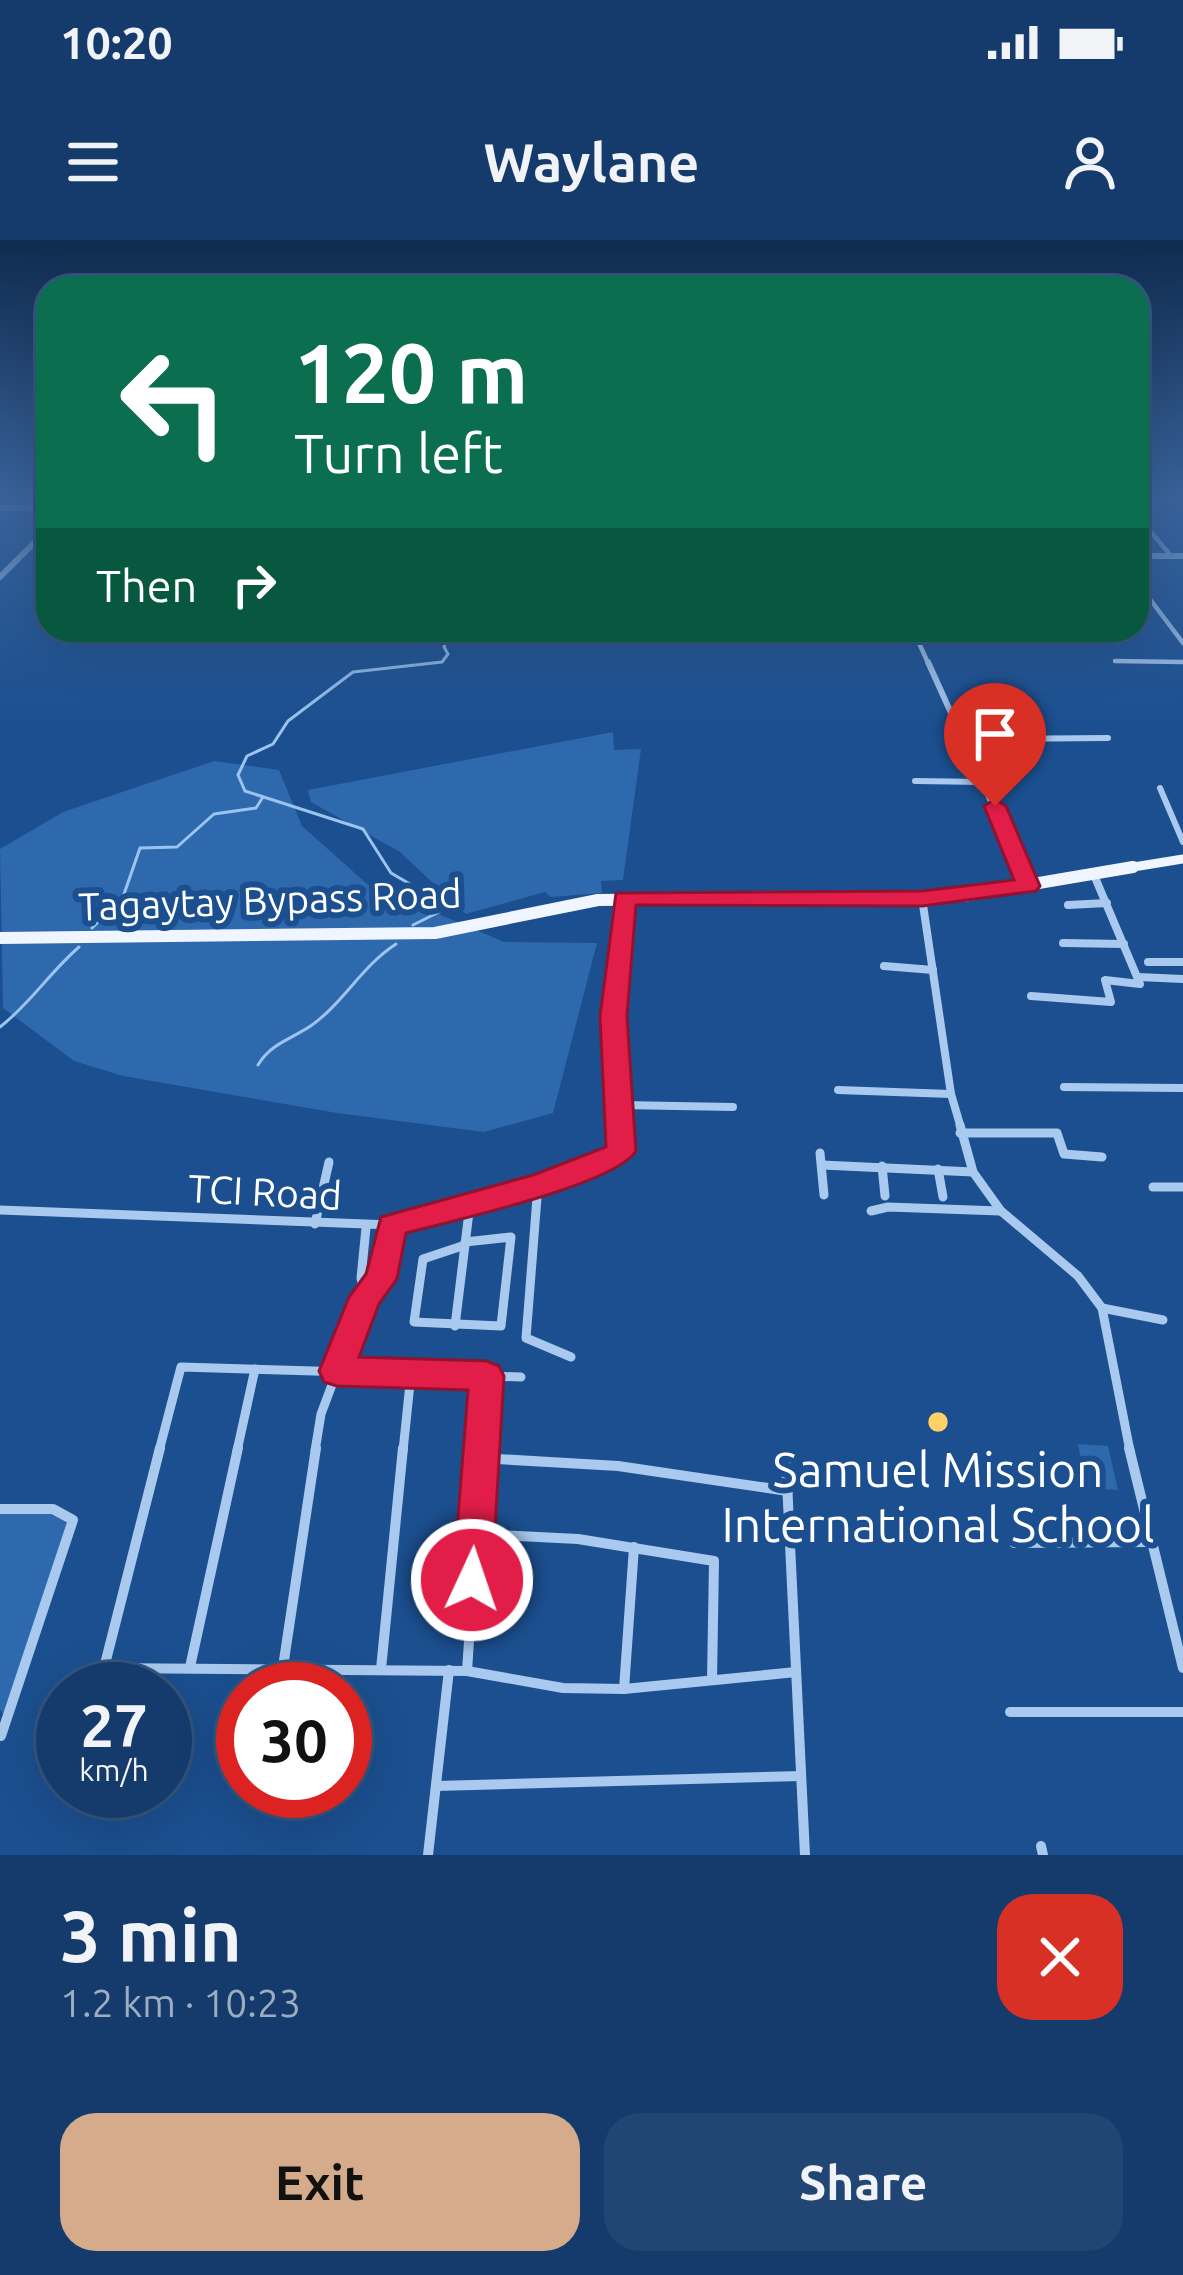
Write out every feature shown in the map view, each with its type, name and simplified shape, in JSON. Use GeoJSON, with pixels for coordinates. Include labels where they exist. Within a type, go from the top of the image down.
{"type":"FeatureCollection","features":[{"type":"Feature","properties":{"kind":"main road","name":"Tagaytay Bypass Road"},"geometry":{"type":"LineString","coordinates":[[0,938],[436,933],[560,904],[624,898],[922,898],[1028,886],[1183,859]]}},
{"type":"Feature","properties":{"kind":"street"},"geometry":{"type":"LineString","coordinates":[[1149,597],[1183,643]]}},
{"type":"Feature","properties":{"kind":"street"},"geometry":{"type":"LineString","coordinates":[[918,642],[1028,886]]}},
{"type":"Feature","properties":{"kind":"street"},"geometry":{"type":"LineString","coordinates":[[1115,661],[1183,662]]}},
{"type":"Feature","properties":{"kind":"street"},"geometry":{"type":"LineString","coordinates":[[965,740],[1108,738]]}},
{"type":"Feature","properties":{"kind":"street"},"geometry":{"type":"LineString","coordinates":[[915,781],[984,782]]}},
{"type":"Feature","properties":{"kind":"street"},"geometry":{"type":"LineString","coordinates":[[1160,788],[1183,842]]}},
{"type":"Feature","properties":{"kind":"street"},"geometry":{"type":"LineString","coordinates":[[1031,996],[1111,1001],[1105,980],[1140,984],[1094,874]]}},
{"type":"Feature","properties":{"kind":"street","name":"TCI Road"},"geometry":{"type":"LineString","coordinates":[[0,1210],[392,1225],[609,1160],[621,1151],[614,1016],[624,898]]}},
{"type":"Feature","properties":{"kind":"street"},"geometry":{"type":"LineString","coordinates":[[922,898],[951,1094],[973,1172],[1001,1211],[1078,1276],[1102,1308],[1183,1667]]}},
{"type":"Feature","properties":{"kind":"street"},"geometry":{"type":"LineString","coordinates":[[1068,905],[1107,903]]}},
{"type":"Feature","properties":{"kind":"street"},"geometry":{"type":"LineString","coordinates":[[1063,943],[1124,944]]}},
{"type":"Feature","properties":{"kind":"street"},"geometry":{"type":"LineString","coordinates":[[1148,962],[1183,962]]}},
{"type":"Feature","properties":{"kind":"street"},"geometry":{"type":"LineString","coordinates":[[884,966],[933,970]]}},
{"type":"Feature","properties":{"kind":"street"},"geometry":{"type":"LineString","coordinates":[[1138,977],[1183,979]]}},
{"type":"Feature","properties":{"kind":"street"},"geometry":{"type":"LineString","coordinates":[[1064,1087],[1183,1088]]}},
{"type":"Feature","properties":{"kind":"street"},"geometry":{"type":"LineString","coordinates":[[838,1090],[951,1094]]}},
{"type":"Feature","properties":{"kind":"street"},"geometry":{"type":"LineString","coordinates":[[620,1105],[733,1106]]}},
{"type":"Feature","properties":{"kind":"street"},"geometry":{"type":"LineString","coordinates":[[960,1133],[1057,1133],[1064,1154],[1102,1156]]}},
{"type":"Feature","properties":{"kind":"street"},"geometry":{"type":"LineString","coordinates":[[820,1153],[824,1195]]}},
{"type":"Feature","properties":{"kind":"street"},"geometry":{"type":"LineString","coordinates":[[315,1224],[329,1162]]}},
{"type":"Feature","properties":{"kind":"street"},"geometry":{"type":"LineString","coordinates":[[822,1165],[973,1172]]}},
{"type":"Feature","properties":{"kind":"street"},"geometry":{"type":"LineString","coordinates":[[882,1166],[885,1196]]}},
{"type":"Feature","properties":{"kind":"street"},"geometry":{"type":"LineString","coordinates":[[938,1169],[943,1197]]}},
{"type":"Feature","properties":{"kind":"street"},"geometry":{"type":"LineString","coordinates":[[538,1185],[526,1337],[571,1357]]}},
{"type":"Feature","properties":{"kind":"street"},"geometry":{"type":"LineString","coordinates":[[1153,1187],[1183,1187]]}},
{"type":"Feature","properties":{"kind":"street"},"geometry":{"type":"LineString","coordinates":[[455,1326],[470,1204]]}},
{"type":"Feature","properties":{"kind":"street"},"geometry":{"type":"LineString","coordinates":[[871,1210],[1001,1211]]}},
{"type":"Feature","properties":{"kind":"street"},"geometry":{"type":"LineString","coordinates":[[284,1662],[321,1414],[365,1297],[381,1279],[392,1225]]}},
{"type":"Feature","properties":{"kind":"street"},"geometry":{"type":"LineString","coordinates":[[365,1297],[361,1278],[367,1227]]}},
{"type":"Feature","properties":{"kind":"street"},"geometry":{"type":"LineString","coordinates":[[511,1237],[501,1325],[414,1322],[413,1306],[426,1256],[465,1244],[511,1237]]}},
{"type":"Feature","properties":{"kind":"street"},"geometry":{"type":"LineString","coordinates":[[1102,1308],[1163,1320]]}},
{"type":"Feature","properties":{"kind":"street"},"geometry":{"type":"LineString","coordinates":[[106,1662],[181,1367],[521,1377]]}},
{"type":"Feature","properties":{"kind":"street"},"geometry":{"type":"LineString","coordinates":[[191,1662],[255,1369]]}},
{"type":"Feature","properties":{"kind":"street"},"geometry":{"type":"LineString","coordinates":[[381,1669],[410,1374]]}},
{"type":"Feature","properties":{"kind":"street"},"geometry":{"type":"LineString","coordinates":[[466,1671],[487,1376]]}},
{"type":"Feature","properties":{"kind":"street"},"geometry":{"type":"LineString","coordinates":[[480,1458],[618,1466],[788,1491]]}},
{"type":"Feature","properties":{"kind":"street"},"geometry":{"type":"LineString","coordinates":[[786,1461],[805,1855]]}},
{"type":"Feature","properties":{"kind":"street"},"geometry":{"type":"LineString","coordinates":[[0,1509],[53,1509],[73,1520],[0,1733]]}},
{"type":"Feature","properties":{"kind":"street"},"geometry":{"type":"LineString","coordinates":[[475,1534],[634,1547],[714,1561],[712,1680]]}},
{"type":"Feature","properties":{"kind":"street"},"geometry":{"type":"LineString","coordinates":[[1014,1543],[1152,1542]]}},
{"type":"Feature","properties":{"kind":"street"},"geometry":{"type":"LineString","coordinates":[[624,1689],[634,1547]]}},
{"type":"Feature","properties":{"kind":"street"},"geometry":{"type":"LineString","coordinates":[[372,1669],[466,1671],[563,1688],[624,1689],[796,1672]]}},
{"type":"Feature","properties":{"kind":"street"},"geometry":{"type":"LineString","coordinates":[[428,1855],[449,1670]]}},
{"type":"Feature","properties":{"kind":"street"},"geometry":{"type":"LineString","coordinates":[[1010,1712],[1183,1712]]}},
{"type":"Feature","properties":{"kind":"street"},"geometry":{"type":"LineString","coordinates":[[436,1786],[801,1776]]}},
{"type":"Feature","properties":{"kind":"shaded area"},"geometry":{"type":"Polygon","coordinates":[[[613,732],[614,750],[641,749],[623,880],[601,881],[602,893],[551,897],[545,892],[466,914],[400,852],[311,802],[308,790],[613,732]]]}},
{"type":"Feature","properties":{"kind":"shaded area"},"geometry":{"type":"Polygon","coordinates":[[[214,761],[279,770],[302,826],[366,883],[504,942],[597,943],[553,1113],[484,1132],[337,1113],[123,1076],[74,1061],[3,1008],[0,849],[63,812],[214,761]]]}},
{"type":"Feature","properties":{"kind":"shaded area"},"geometry":{"type":"Polygon","coordinates":[[[1078,1444],[1108,1446],[1118,1490],[1087,1488],[1078,1444]]]}},
{"type":"Feature","properties":{"kind":"shaded area"},"geometry":{"type":"Polygon","coordinates":[[[0,1513],[51,1513],[68,1524],[4,1716],[0,1709],[0,1513]]]}},
{"type":"Feature","properties":{"kind":"waterway"},"geometry":{"type":"LineString","coordinates":[[413,925],[439,912],[441,902],[391,873],[363,829],[245,791],[238,775],[247,756],[273,744],[288,721],[353,672],[442,662],[448,654],[446,642]]}},
{"type":"Feature","properties":{"kind":"waterway"},"geometry":{"type":"LineString","coordinates":[[92,928],[123,897],[140,848],[177,847],[214,814],[256,808],[263,797]]}},
{"type":"Feature","properties":{"kind":"waterway"},"geometry":{"type":"LineString","coordinates":[[258,1065],[276,1046],[323,1016],[396,944]]}},
{"type":"Feature","properties":{"kind":"waterway"},"geometry":{"type":"LineString","coordinates":[[0,1027],[79,947]]}},
{"type":"Feature","properties":{"kind":"place","name":"Samuel Mission International School"},"geometry":{"type":"Point","coordinates":[938,1422]}},
{"type":"Feature","properties":{"kind":"route"},"geometry":{"type":"LineString","coordinates":[[472,1580],[487,1376],[337,1371],[365,1297],[381,1279],[392,1225],[538,1185],[609,1160],[621,1151],[614,1016],[624,898],[922,898],[1028,886],[995,806]]}}]}
